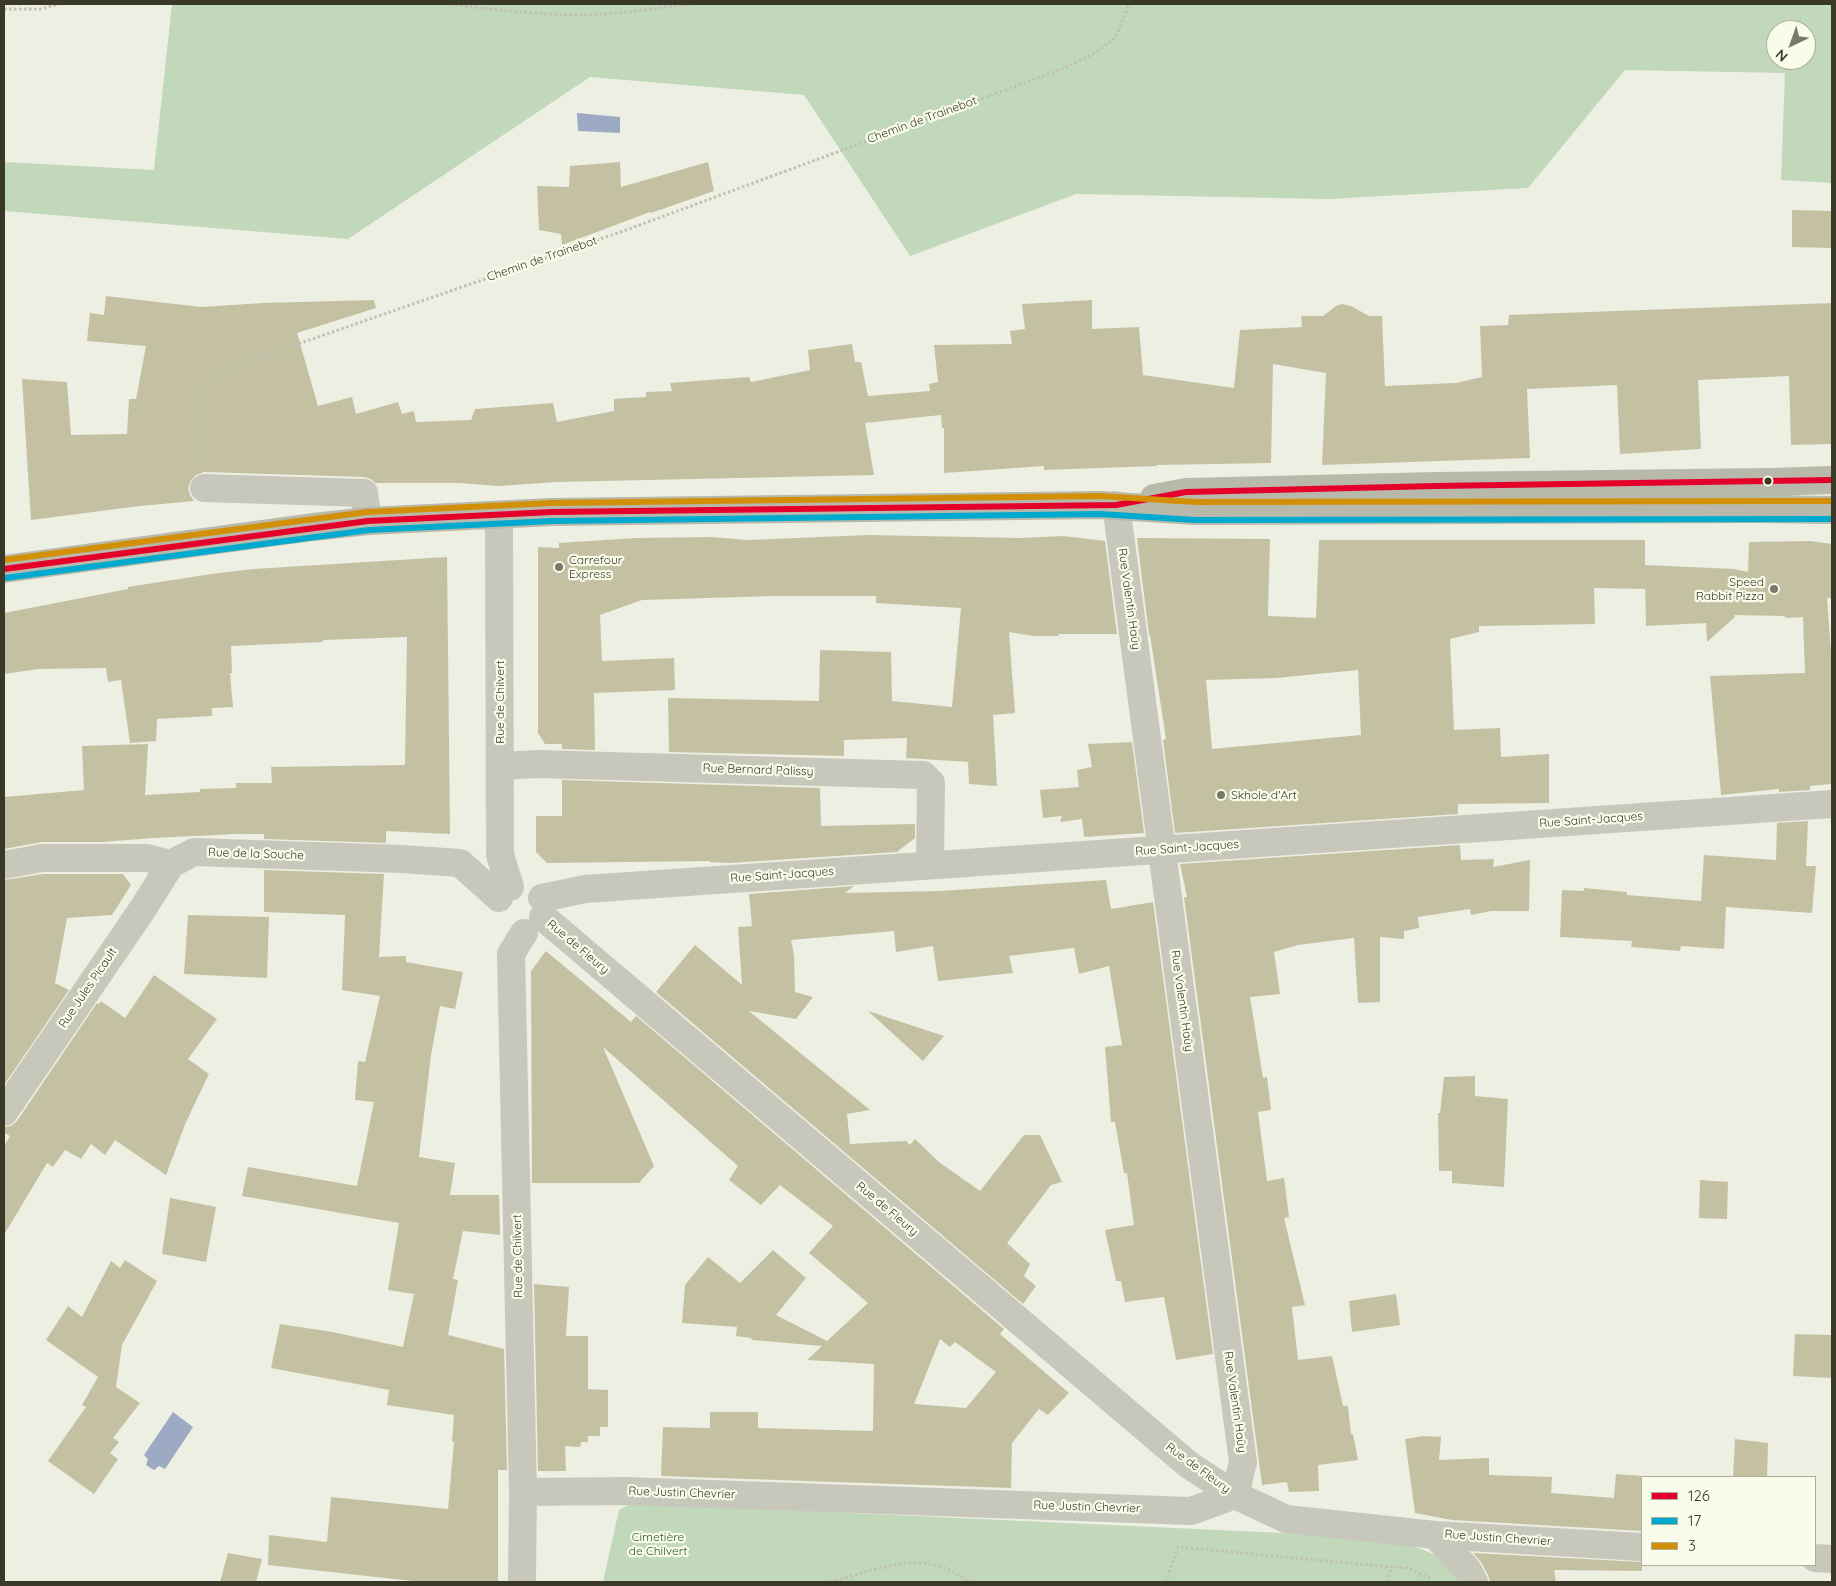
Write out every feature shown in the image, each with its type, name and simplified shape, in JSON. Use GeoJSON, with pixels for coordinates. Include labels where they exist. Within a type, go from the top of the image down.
{"type":"FeatureCollection","features":[{"type":"Feature","properties":{"kind":"main road"},"geometry":{"type":"LineString","coordinates":[[1116,505],[1186,492],[1832,480]]}},
{"type":"Feature","properties":{"kind":"main road"},"geometry":{"type":"LineString","coordinates":[[4,569],[313,526],[368,521],[552,512],[1116,505],[1195,511],[1832,510]]}},
{"type":"Feature","properties":{"kind":"street"},"geometry":{"type":"LineString","coordinates":[[204,488],[364,493],[368,521]]}},
{"type":"Feature","properties":{"kind":"street","name":"Rue Valentin Haüy"},"geometry":{"type":"LineString","coordinates":[[1116,505],[1243,1462],[1235,1495]]}},
{"type":"Feature","properties":{"kind":"street","name":"Rue de Chilvert"},"geometry":{"type":"LineString","coordinates":[[499,515],[500,855],[517,911],[512,954],[522,1582]]}},
{"type":"Feature","properties":{"kind":"street","name":"Rue Bernard Palissy"},"geometry":{"type":"LineString","coordinates":[[500,766],[539,764],[923,775],[931,783],[930,865]]}},
{"type":"Feature","properties":{"kind":"street","name":"Rue Saint-Jacques"},"geometry":{"type":"LineString","coordinates":[[517,911],[584,889],[1832,804]]}},
{"type":"Feature","properties":{"kind":"street","name":"Rue de la Souche"},"geometry":{"type":"LineString","coordinates":[[171,864],[194,852],[402,859],[460,863],[517,911]]}},
{"type":"Feature","properties":{"kind":"street"},"geometry":{"type":"LineString","coordinates":[[4,865],[42,858],[147,858],[171,864]]}},
{"type":"Feature","properties":{"kind":"street","name":"Rue Jules Picault"},"geometry":{"type":"LineString","coordinates":[[4,1112],[142,910],[171,864]]}},
{"type":"Feature","properties":{"kind":"street","name":"Rue de Fleury"},"geometry":{"type":"LineString","coordinates":[[517,911],[1189,1465],[1235,1495]]}},
{"type":"Feature","properties":{"kind":"street","name":"Rue Justin Chevrier"},"geometry":{"type":"LineString","coordinates":[[522,1492],[626,1491],[1191,1510],[1235,1495],[1286,1520],[1435,1535],[1641,1547]]}},
{"type":"Feature","properties":{"kind":"street"},"geometry":{"type":"LineString","coordinates":[[1435,1535],[1467,1569],[1474,1582]]}},
{"type":"Feature","properties":{"kind":"street"},"geometry":{"type":"LineString","coordinates":[[1816,1558],[1832,1559]]}},
{"type":"Feature","properties":{"kind":"path"},"geometry":{"type":"LineString","coordinates":[[4,9],[40,9],[60,4]]}},
{"type":"Feature","properties":{"kind":"path"},"geometry":{"type":"LineString","coordinates":[[450,4],[507,12],[578,15],[692,4]]}},
{"type":"Feature","properties":{"kind":"path","name":"Chemin de Trainebot"},"geometry":{"type":"LineString","coordinates":[[204,488],[204,394],[210,379],[229,368],[626,230],[1062,69],[1094,54],[1116,37],[1129,4]]}},
{"type":"Feature","properties":{"kind":"path"},"geometry":{"type":"LineString","coordinates":[[1166,1582],[1178,1546],[1408,1568],[1435,1582]]}},
{"type":"Feature","properties":{"kind":"path"},"geometry":{"type":"LineString","coordinates":[[831,1582],[879,1568],[912,1562],[940,1566],[971,1582]]}},
{"type":"Feature","properties":{"kind":"green space"},"geometry":{"type":"Polygon","coordinates":[[[172,4],[1832,4],[1832,183],[1781,180],[1785,73],[1625,70],[1528,188],[1329,199],[1076,194],[910,256],[804,95],[590,77],[348,239],[4,211],[4,162],[154,170],[172,4]]]}},
{"type":"Feature","properties":{"kind":"green space","name":"Cimetière de Chilvert"},"geometry":{"type":"Polygon","coordinates":[[[632,1503],[1357,1538],[1396,1543],[1430,1552],[1445,1562],[1452,1570],[1458,1582],[603,1582],[619,1510],[632,1503]]]}},
{"type":"Feature","properties":{"kind":"water"},"geometry":{"type":"Polygon","coordinates":[[[577,113],[620,117],[620,133],[578,131],[577,113]]]}},
{"type":"Feature","properties":{"kind":"water"},"geometry":{"type":"Polygon","coordinates":[[[173,1412],[193,1427],[165,1469],[159,1466],[154,1470],[146,1465],[148,1459],[144,1455],[173,1412]]]}},
{"type":"Feature","properties":{"kind":"building"},"geometry":{"type":"Polygon","coordinates":[[[620,162],[621,187],[708,162],[714,191],[650,212],[562,245],[561,234],[539,230],[537,186],[569,187],[570,166],[620,162]]]}},
{"type":"Feature","properties":{"kind":"building"},"geometry":{"type":"Polygon","coordinates":[[[1792,210],[1832,211],[1832,248],[1792,247],[1792,210]]]}},
{"type":"Feature","properties":{"kind":"building"},"geometry":{"type":"Polygon","coordinates":[[[106,296],[201,307],[374,300],[376,308],[297,333],[318,406],[352,397],[356,414],[398,402],[402,414],[414,411],[416,422],[471,420],[475,409],[553,403],[557,422],[614,411],[614,399],[646,397],[646,392],[672,391],[670,383],[749,377],[751,382],[810,370],[808,350],[852,344],[855,362],[861,362],[868,396],[930,391],[929,384],[938,382],[934,345],[1012,344],[1010,331],[1025,329],[1022,304],[1092,300],[1092,329],[1139,327],[1143,375],[1234,388],[1240,330],[1302,327],[1301,316],[1323,316],[1336,306],[1342,304],[1351,306],[1369,316],[1382,316],[1385,386],[1456,383],[1482,377],[1480,326],[1508,325],[1509,315],[1832,303],[1832,444],[1791,445],[1789,376],[1698,380],[1701,449],[1620,454],[1617,385],[1527,389],[1530,458],[1322,465],[1326,373],[1273,364],[1271,463],[1157,465],[1044,470],[1044,466],[944,473],[944,428],[942,428],[941,415],[865,423],[874,475],[557,482],[498,486],[460,483],[375,483],[371,479],[364,477],[204,472],[196,475],[191,480],[188,488],[194,501],[31,520],[22,379],[67,382],[71,435],[127,434],[129,399],[136,399],[146,346],[87,341],[90,313],[104,315],[106,296]]]}},
{"type":"Feature","properties":{"kind":"building"},"geometry":{"type":"Polygon","coordinates":[[[869,535],[1021,538],[1063,536],[1105,541],[1117,634],[1033,636],[1009,632],[1015,713],[993,715],[997,786],[969,784],[968,762],[906,758],[907,738],[844,740],[844,756],[669,752],[668,698],[819,701],[820,650],[891,652],[892,701],[952,707],[961,608],[876,603],[876,596],[773,596],[642,600],[600,615],[602,661],[674,658],[675,690],[594,693],[595,750],[562,749],[562,744],[545,744],[538,733],[538,547],[559,548],[559,543],[636,538],[712,537],[748,540],[869,535]]]}},
{"type":"Feature","properties":{"kind":"building"},"geometry":{"type":"Polygon","coordinates":[[[1137,538],[1270,539],[1268,616],[1316,618],[1319,540],[1645,540],[1645,565],[1734,569],[1748,572],[1749,542],[1811,541],[1832,544],[1832,598],[1827,598],[1832,666],[1832,784],[1810,786],[1810,790],[1779,792],[1779,789],[1721,795],[1710,676],[1805,673],[1803,617],[1734,615],[1735,617],[1707,642],[1706,623],[1646,626],[1645,581],[1645,589],[1594,588],[1595,624],[1479,626],[1479,632],[1450,639],[1454,730],[1500,728],[1501,757],[1549,754],[1549,803],[1458,804],[1458,814],[1175,833],[1163,740],[1166,739],[1149,635],[1137,538]],[[1358,670],[1276,678],[1206,680],[1212,749],[1361,735],[1358,670]]]}},
{"type":"Feature","properties":{"kind":"building"},"geometry":{"type":"Polygon","coordinates":[[[447,557],[450,834],[386,831],[386,843],[264,839],[264,834],[237,834],[102,842],[42,842],[4,849],[4,797],[84,790],[82,746],[148,744],[145,795],[200,792],[200,789],[236,788],[236,783],[272,783],[271,767],[405,765],[407,637],[231,646],[232,673],[230,673],[233,707],[212,708],[212,716],[157,719],[156,741],[130,743],[121,680],[108,682],[106,668],[38,669],[4,674],[4,613],[128,589],[128,587],[211,574],[254,569],[447,557]]]}},
{"type":"Feature","properties":{"kind":"building"},"geometry":{"type":"Polygon","coordinates":[[[1132,742],[1144,833],[1084,837],[1082,819],[1060,822],[1062,816],[1043,818],[1040,790],[1079,787],[1077,770],[1092,767],[1088,744],[1132,742]]]}},
{"type":"Feature","properties":{"kind":"building"},"geometry":{"type":"Polygon","coordinates":[[[562,780],[820,788],[821,826],[915,824],[915,838],[897,852],[729,863],[710,861],[547,863],[536,852],[536,816],[562,816],[562,780]]]}},
{"type":"Feature","properties":{"kind":"building"},"geometry":{"type":"Polygon","coordinates":[[[1808,821],[1806,866],[1816,866],[1812,913],[1726,907],[1724,949],[1681,946],[1680,951],[1631,947],[1632,941],[1560,937],[1562,890],[1584,891],[1584,888],[1627,892],[1627,895],[1701,901],[1704,855],[1776,860],[1777,823],[1808,821]]]}},
{"type":"Feature","properties":{"kind":"building"},"geometry":{"type":"Polygon","coordinates":[[[1460,845],[1461,860],[1494,859],[1493,867],[1530,860],[1529,911],[1491,911],[1471,915],[1470,909],[1418,917],[1419,928],[1404,931],[1404,939],[1380,937],[1380,1002],[1358,1003],[1354,938],[1298,945],[1274,952],[1280,994],[1250,997],[1263,1078],[1267,1077],[1271,1110],[1258,1112],[1267,1181],[1284,1178],[1289,1217],[1284,1218],[1305,1305],[1292,1307],[1298,1360],[1332,1356],[1343,1406],[1348,1406],[1351,1434],[1353,1434],[1358,1460],[1318,1465],[1319,1491],[1289,1492],[1287,1482],[1262,1485],[1184,897],[1187,897],[1180,864],[1460,845]]]}},
{"type":"Feature","properties":{"kind":"building"},"geometry":{"type":"Polygon","coordinates":[[[264,870],[384,874],[379,957],[406,956],[406,962],[463,972],[455,1009],[440,1006],[431,1055],[419,1157],[455,1163],[450,1195],[499,1195],[500,1235],[463,1231],[453,1279],[458,1280],[448,1335],[504,1349],[507,1470],[498,1470],[498,1582],[421,1582],[268,1565],[269,1535],[327,1542],[331,1497],[448,1509],[454,1442],[452,1441],[454,1415],[387,1405],[389,1390],[271,1368],[280,1324],[332,1332],[403,1347],[414,1294],[388,1290],[399,1223],[242,1196],[248,1167],[357,1186],[374,1102],[355,1100],[358,1061],[365,1062],[380,996],[342,990],[345,915],[264,912],[264,870]]]}},
{"type":"Feature","properties":{"kind":"building"},"geometry":{"type":"Polygon","coordinates":[[[43,874],[123,874],[131,885],[112,915],[67,918],[55,983],[69,990],[4,1085],[4,880],[43,874]]]}},
{"type":"Feature","properties":{"kind":"building"},"geometry":{"type":"Polygon","coordinates":[[[1106,880],[1111,909],[1153,902],[1213,1354],[1176,1360],[1164,1297],[1125,1302],[1121,1281],[1116,1281],[1105,1230],[1134,1225],[1127,1173],[1124,1173],[1115,1122],[1111,1122],[1105,1047],[1122,1045],[1109,966],[1079,974],[1074,948],[1009,956],[1013,973],[938,981],[933,946],[896,952],[894,931],[791,940],[794,955],[795,992],[813,997],[796,1019],[749,1011],[870,1110],[847,1114],[850,1144],[906,1141],[910,1145],[915,1139],[939,1162],[980,1191],[1024,1135],[1040,1135],[1062,1182],[1051,1185],[1007,1243],[1030,1264],[1024,1276],[1036,1286],[1023,1304],[656,992],[695,945],[742,985],[738,927],[752,926],[749,894],[854,886],[845,893],[940,891],[1106,880]]]}},
{"type":"Feature","properties":{"kind":"building"},"geometry":{"type":"Polygon","coordinates":[[[188,915],[269,917],[267,978],[184,974],[188,915]]]}},
{"type":"Feature","properties":{"kind":"building"},"geometry":{"type":"Polygon","coordinates":[[[546,951],[631,1022],[636,1016],[1004,1329],[1000,1334],[1069,1393],[1048,1415],[1039,1409],[1012,1443],[1011,1488],[661,1476],[663,1427],[710,1428],[710,1412],[758,1412],[758,1428],[873,1431],[874,1364],[807,1360],[822,1346],[752,1340],[751,1338],[736,1336],[737,1327],[682,1323],[685,1285],[708,1257],[740,1283],[773,1250],[806,1278],[776,1315],[827,1341],[868,1303],[809,1253],[833,1226],[780,1185],[761,1205],[729,1180],[738,1166],[603,1047],[654,1166],[639,1183],[532,1183],[531,971],[546,951]],[[940,1339],[914,1404],[966,1408],[996,1372],[955,1342],[950,1347],[940,1339]]]}},
{"type":"Feature","properties":{"kind":"building"},"geometry":{"type":"Polygon","coordinates":[[[154,975],[217,1019],[188,1059],[209,1074],[186,1122],[166,1175],[115,1140],[105,1155],[91,1144],[81,1159],[65,1150],[53,1167],[47,1163],[4,1235],[4,1146],[10,1136],[4,1133],[4,1127],[11,1126],[17,1121],[97,1003],[99,1004],[101,1001],[125,1018],[154,975]]]}},
{"type":"Feature","properties":{"kind":"building"},"geometry":{"type":"Polygon","coordinates":[[[868,1011],[944,1036],[923,1061],[868,1011]]]}},
{"type":"Feature","properties":{"kind":"building"},"geometry":{"type":"Polygon","coordinates":[[[1475,1076],[1475,1096],[1508,1099],[1504,1187],[1452,1183],[1452,1171],[1439,1171],[1438,1113],[1440,1113],[1444,1077],[1475,1076]]]}},
{"type":"Feature","properties":{"kind":"building"},"geometry":{"type":"Polygon","coordinates":[[[1700,1180],[1728,1182],[1727,1219],[1699,1218],[1700,1180]]]}},
{"type":"Feature","properties":{"kind":"building"},"geometry":{"type":"Polygon","coordinates":[[[170,1198],[216,1207],[206,1262],[162,1254],[170,1198]]]}},
{"type":"Feature","properties":{"kind":"building"},"geometry":{"type":"Polygon","coordinates":[[[125,1260],[157,1281],[122,1345],[116,1387],[140,1403],[113,1438],[119,1442],[110,1453],[118,1459],[94,1494],[48,1461],[86,1407],[82,1405],[98,1377],[46,1340],[68,1306],[82,1317],[111,1261],[120,1268],[125,1260]]]}},
{"type":"Feature","properties":{"kind":"building"},"geometry":{"type":"Polygon","coordinates":[[[534,1284],[569,1287],[566,1336],[588,1336],[588,1389],[608,1390],[608,1427],[600,1427],[600,1436],[588,1436],[588,1442],[581,1442],[580,1447],[565,1446],[566,1471],[538,1471],[534,1284]]]}},
{"type":"Feature","properties":{"kind":"building"},"geometry":{"type":"Polygon","coordinates":[[[1396,1294],[1400,1325],[1352,1332],[1349,1301],[1396,1294]]]}},
{"type":"Feature","properties":{"kind":"building"},"geometry":{"type":"Polygon","coordinates":[[[1795,1334],[1832,1335],[1832,1378],[1793,1376],[1795,1334]]]}},
{"type":"Feature","properties":{"kind":"building"},"geometry":{"type":"Polygon","coordinates":[[[1423,1436],[1441,1437],[1439,1460],[1489,1458],[1489,1475],[1552,1477],[1551,1493],[1614,1498],[1616,1474],[1642,1476],[1641,1531],[1452,1520],[1415,1513],[1405,1439],[1423,1436]]]}},
{"type":"Feature","properties":{"kind":"building"},"geometry":{"type":"Polygon","coordinates":[[[1735,1439],[1768,1443],[1767,1476],[1733,1476],[1735,1439]]]}},
{"type":"Feature","properties":{"kind":"building"},"geometry":{"type":"Polygon","coordinates":[[[228,1553],[262,1559],[256,1582],[220,1582],[228,1553]]]}},
{"type":"Feature","properties":{"kind":"building"},"geometry":{"type":"Polygon","coordinates":[[[1473,1553],[1641,1562],[1642,1571],[1554,1570],[1556,1582],[1490,1582],[1481,1562],[1473,1553]]]}},
{"type":"Feature","properties":{"kind":"transit line","name":"126"},"geometry":{"type":"LineString","coordinates":[[4,569],[368,521],[552,512],[1116,505],[1186,492],[1832,480]]}},
{"type":"Feature","properties":{"kind":"transit line","name":"3"},"geometry":{"type":"LineString","coordinates":[[4,560],[367,512],[552,503],[1100,496],[1195,502],[1832,501]]}},
{"type":"Feature","properties":{"kind":"transit line","name":"17"},"geometry":{"type":"LineString","coordinates":[[5,578],[369,530],[552,521],[1100,514],[1195,520],[1832,519]]}},
{"type":"Feature","properties":{"kind":"place","name":"Carrefour Express"},"geometry":{"type":"Point","coordinates":[559,567]}},
{"type":"Feature","properties":{"kind":"place","name":"Speed Rabbit Pizza"},"geometry":{"type":"Point","coordinates":[1774,589]}},
{"type":"Feature","properties":{"kind":"place","name":"Skhole d'Art"},"geometry":{"type":"Point","coordinates":[1221,795]}}]}
